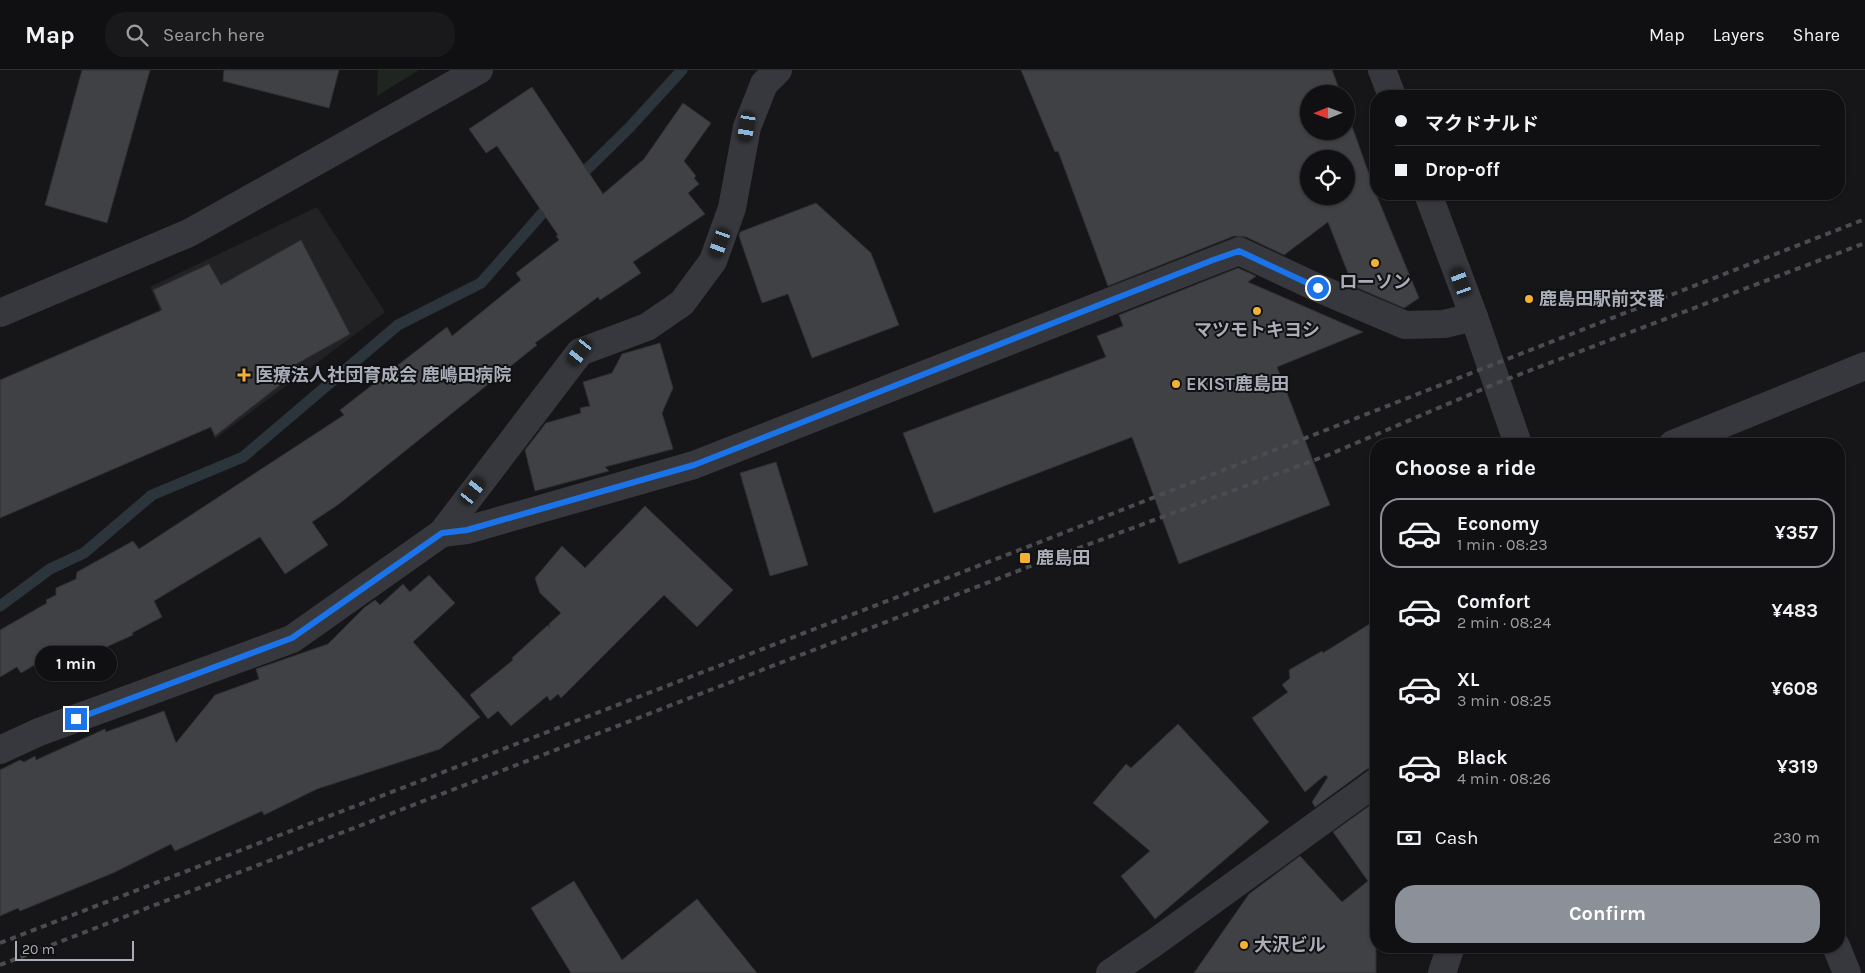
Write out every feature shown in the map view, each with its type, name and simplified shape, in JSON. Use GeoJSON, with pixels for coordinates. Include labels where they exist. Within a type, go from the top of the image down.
{"type":"FeatureCollection","features":[{"type":"Feature","properties":{"kind":"street"},"geometry":{"type":"LineString","coordinates":[[0,313],[189,233],[479,70]]}},
{"type":"Feature","properties":{"kind":"street"},"geometry":{"type":"LineString","coordinates":[[0,750],[39,732],[292,638],[442,533],[580,352],[647,328],[682,303],[713,261],[732,208],[747,127],[764,84],[778,70]]}},
{"type":"Feature","properties":{"kind":"street"},"geometry":{"type":"LineString","coordinates":[[1382,70],[1390,90]]}},
{"type":"Feature","properties":{"kind":"street"},"geometry":{"type":"LineString","coordinates":[[1430,200],[1474,317],[1516,438]]}},
{"type":"Feature","properties":{"kind":"street"},"geometry":{"type":"LineString","coordinates":[[442,533],[467,530],[694,465],[1239,251],[1405,326],[1444,324],[1474,317]]}},
{"type":"Feature","properties":{"kind":"street"},"geometry":{"type":"LineString","coordinates":[[1688,438],[1865,366]]}},
{"type":"Feature","properties":{"kind":"street"},"geometry":{"type":"LineString","coordinates":[[1110,973],[1370,786]]}},
{"type":"Feature","properties":{"kind":"street"},"geometry":{"type":"LineString","coordinates":[[1442,973],[1449,953]]}},
{"type":"Feature","properties":{"kind":"street"},"geometry":{"type":"LineString","coordinates":[[1839,953],[1847,973]]}},
{"type":"Feature","properties":{"kind":"shaded area"},"geometry":{"type":"Polygon","coordinates":[[[378,70],[419,70],[377,96],[378,70]]]}},
{"type":"Feature","properties":{"kind":"shaded area","name":"医療法人社団育成会 鹿嶋田病院"},"geometry":{"type":"Polygon","coordinates":[[[317,207],[385,312],[215,439],[150,287],[317,207]]]}},
{"type":"Feature","properties":{"kind":"building"},"geometry":{"type":"Polygon","coordinates":[[[82,70],[150,70],[107,223],[45,205],[82,70]]]}},
{"type":"Feature","properties":{"kind":"building"},"geometry":{"type":"Polygon","coordinates":[[[224,70],[339,70],[329,108],[223,81],[224,70]]]}},
{"type":"Feature","properties":{"kind":"building"},"geometry":{"type":"Polygon","coordinates":[[[1021,70],[1332,70],[1338,85],[1300,85],[1300,140],[1355,140],[1355,134],[1370,177],[1370,200],[1378,200],[1419,298],[1404,308],[1353,286],[1328,222],[1284,255],[1246,237],[1234,236],[1108,286],[1058,151],[1055,152],[1021,70]]]}},
{"type":"Feature","properties":{"kind":"building"},"geometry":{"type":"Polygon","coordinates":[[[532,87],[603,194],[644,159],[683,103],[711,123],[684,161],[696,176],[694,178],[699,184],[688,193],[705,214],[633,262],[641,273],[600,300],[598,297],[535,343],[537,345],[339,504],[312,522],[328,545],[285,574],[260,537],[154,601],[162,617],[132,633],[133,635],[84,657],[79,646],[39,669],[36,664],[21,673],[17,667],[0,677],[0,630],[47,603],[46,600],[56,595],[56,588],[76,579],[77,572],[133,541],[139,549],[344,415],[340,410],[447,327],[452,336],[521,280],[516,273],[559,240],[556,236],[558,235],[497,146],[486,153],[469,129],[532,87]]]}},
{"type":"Feature","properties":{"kind":"building"},"geometry":{"type":"Polygon","coordinates":[[[816,203],[871,253],[899,325],[812,358],[788,294],[762,303],[739,236],[740,232],[816,203]]]}},
{"type":"Feature","properties":{"kind":"building"},"geometry":{"type":"Polygon","coordinates":[[[301,240],[350,334],[275,376],[280,385],[215,436],[211,427],[0,518],[0,380],[162,310],[153,290],[209,264],[221,285],[301,240]]]}},
{"type":"Feature","properties":{"kind":"building"},"geometry":{"type":"Polygon","coordinates":[[[1238,268],[1256,276],[1248,282],[1363,332],[1277,367],[1330,505],[1179,564],[1132,437],[934,513],[903,433],[1106,357],[1097,336],[1123,326],[1119,315],[1238,268]]]}},
{"type":"Feature","properties":{"kind":"building"},"geometry":{"type":"Polygon","coordinates":[[[660,343],[673,388],[662,413],[673,449],[605,467],[609,471],[535,491],[525,450],[546,423],[581,413],[580,408],[590,406],[583,382],[612,373],[622,354],[660,343]]]}},
{"type":"Feature","properties":{"kind":"building"},"geometry":{"type":"Polygon","coordinates":[[[776,462],[808,565],[770,576],[740,473],[776,462]]]}},
{"type":"Feature","properties":{"kind":"building"},"geometry":{"type":"Polygon","coordinates":[[[645,506],[733,590],[697,627],[664,595],[561,698],[558,694],[550,701],[547,696],[511,726],[498,711],[488,719],[470,695],[513,660],[512,658],[548,625],[550,628],[549,624],[561,613],[540,593],[535,578],[562,546],[585,568],[645,506]]]}},
{"type":"Feature","properties":{"kind":"building"},"geometry":{"type":"Polygon","coordinates":[[[429,575],[455,603],[413,642],[480,717],[440,749],[317,789],[264,815],[262,811],[175,851],[171,844],[113,873],[20,911],[18,908],[0,916],[0,770],[20,760],[24,762],[35,756],[36,760],[105,729],[106,732],[164,711],[176,743],[215,695],[259,679],[256,669],[328,644],[365,607],[375,600],[380,605],[403,584],[410,592],[429,575]]]}},
{"type":"Feature","properties":{"kind":"building"},"geometry":{"type":"Polygon","coordinates":[[[1370,624],[1370,768],[1315,807],[1312,802],[1328,777],[1325,775],[1305,792],[1252,718],[1288,692],[1282,685],[1290,678],[1289,670],[1322,651],[1323,653],[1370,624]]]}},
{"type":"Feature","properties":{"kind":"building"},"geometry":{"type":"Polygon","coordinates":[[[1178,724],[1269,822],[1155,919],[1121,876],[1150,851],[1093,803],[1126,764],[1131,768],[1178,724]]]}},
{"type":"Feature","properties":{"kind":"building"},"geometry":{"type":"Polygon","coordinates":[[[1370,805],[1370,953],[1376,953],[1376,973],[1194,973],[1249,894],[1300,856],[1342,902],[1368,881],[1333,832],[1370,805]]]}},
{"type":"Feature","properties":{"kind":"building"},"geometry":{"type":"Polygon","coordinates":[[[574,881],[622,960],[697,899],[757,973],[571,973],[531,908],[574,881]]]}},
{"type":"Feature","properties":{"kind":"waterway"},"geometry":{"type":"LineString","coordinates":[[576,180],[629,128],[682,70]]}},
{"type":"Feature","properties":{"kind":"waterway"},"geometry":{"type":"LineString","coordinates":[[0,606],[50,569],[84,553],[152,495],[243,457],[398,325],[481,283],[553,201]]}},
{"type":"Feature","properties":{"kind":"railway"},"geometry":{"type":"LineString","coordinates":[[0,943],[1022,549],[1865,219]]}},
{"type":"Feature","properties":{"kind":"railway"},"geometry":{"type":"LineString","coordinates":[[0,965],[1028,567],[1328,455],[1497,383],[1865,243]]}},
{"type":"Feature","properties":{"kind":"place","name":"ローソン"},"geometry":{"type":"Point","coordinates":[1375,263]}},
{"type":"Feature","properties":{"kind":"place","name":"鹿島田駅前交番"},"geometry":{"type":"Point","coordinates":[1529,299]}},
{"type":"Feature","properties":{"kind":"place","name":"マツモトキヨシ"},"geometry":{"type":"Point","coordinates":[1257,311]}},
{"type":"Feature","properties":{"kind":"place","name":"医療法人社団育成会 鹿嶋田病院"},"geometry":{"type":"Point","coordinates":[244,375]}},
{"type":"Feature","properties":{"kind":"place","name":"EKIST鹿島田"},"geometry":{"type":"Point","coordinates":[1176,384]}},
{"type":"Feature","properties":{"kind":"place","name":"鹿島田"},"geometry":{"type":"Point","coordinates":[1025,558]}},
{"type":"Feature","properties":{"kind":"place","name":"大沢ビル"},"geometry":{"type":"Point","coordinates":[1244,945]}},
{"type":"Feature","properties":{"kind":"route"},"geometry":{"type":"LineString","coordinates":[[76,719],[292,638],[442,533],[467,530],[694,465],[1213,260],[1239,251],[1318,288]]}}]}
